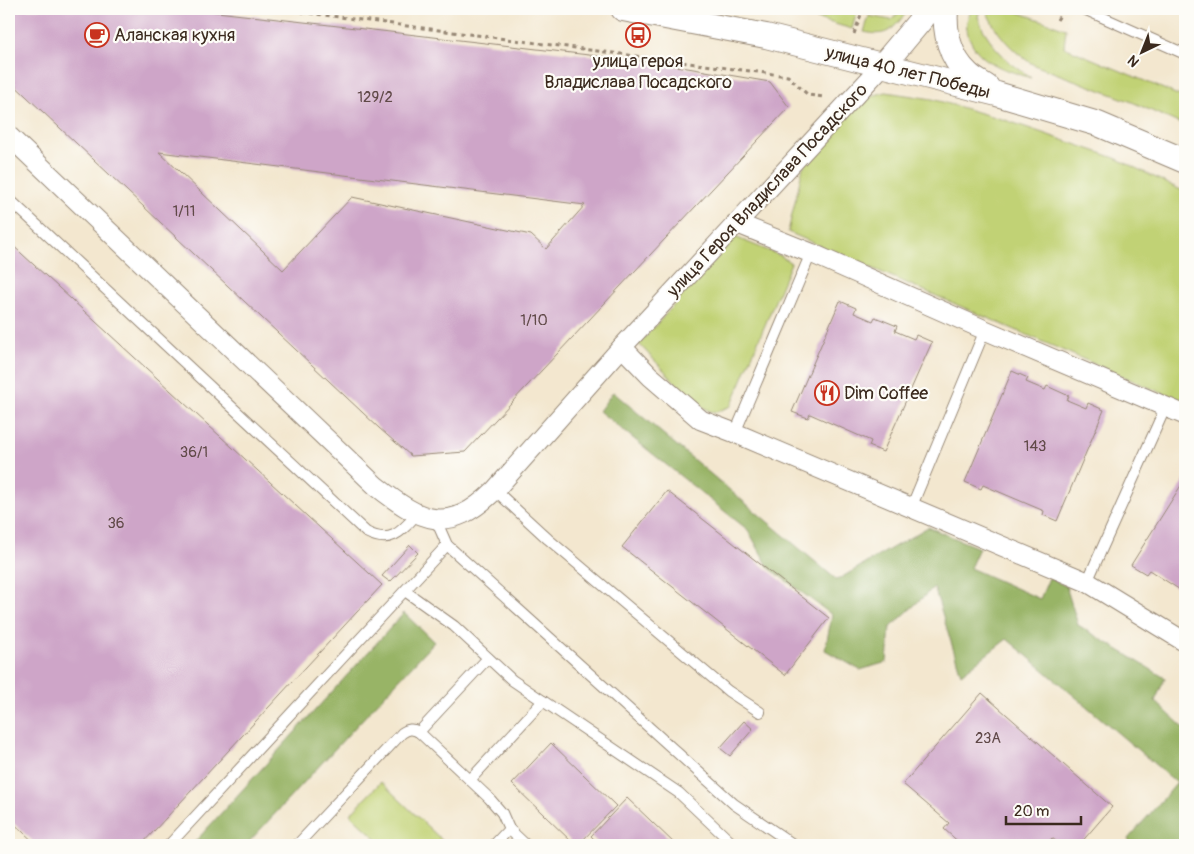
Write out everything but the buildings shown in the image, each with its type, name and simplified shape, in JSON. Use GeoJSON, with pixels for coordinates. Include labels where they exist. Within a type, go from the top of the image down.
{"type":"FeatureCollection","features":[{"type":"Feature","properties":{"kind":"street","name":"улица 40 лет Победы"},"geometry":{"type":"LineString","coordinates":[[623,9],[766,36],[997,94],[1098,124],[1185,161]]}},
{"type":"Feature","properties":{"kind":"street","name":"улица Героя Владислава Посадского"},"geometry":{"type":"LineString","coordinates":[[436,520],[452,518],[466,513],[495,490],[622,346],[883,65],[930,9]]}},
{"type":"Feature","properties":{"kind":"street"},"geometry":{"type":"LineString","coordinates":[[946,9],[946,32],[952,52],[967,73],[997,94]]}},
{"type":"Feature","properties":{"kind":"street"},"geometry":{"type":"LineString","coordinates":[[9,136],[376,486],[399,504],[417,514],[436,520]]}},
{"type":"Feature","properties":{"kind":"street"},"geometry":{"type":"LineString","coordinates":[[736,223],[811,253],[1185,415]]}},
{"type":"Feature","properties":{"kind":"street"},"geometry":{"type":"LineString","coordinates":[[622,346],[650,376],[701,420],[1087,582],[1185,642]]}},
{"type":"Feature","properties":{"kind":"lane"},"geometry":{"type":"LineString","coordinates":[[1084,9],[1185,54]]}},
{"type":"Feature","properties":{"kind":"lane"},"geometry":{"type":"LineString","coordinates":[[9,199],[366,532],[385,538],[394,536],[417,514]]}},
{"type":"Feature","properties":{"kind":"lane"},"geometry":{"type":"LineString","coordinates":[[735,433],[811,253]]}},
{"type":"Feature","properties":{"kind":"lane"},"geometry":{"type":"LineString","coordinates":[[910,508],[985,330]]}},
{"type":"Feature","properties":{"kind":"lane"},"geometry":{"type":"LineString","coordinates":[[1087,582],[1166,406]]}},
{"type":"Feature","properties":{"kind":"lane"},"geometry":{"type":"LineString","coordinates":[[495,490],[548,539],[728,691],[760,712]]}},
{"type":"Feature","properties":{"kind":"lane"},"geometry":{"type":"LineString","coordinates":[[436,520],[447,545],[734,804],[794,845]]}},
{"type":"Feature","properties":{"kind":"lane"},"geometry":{"type":"LineString","coordinates":[[169,845],[447,545]]}},
{"type":"Feature","properties":{"kind":"lane"},"geometry":{"type":"LineString","coordinates":[[404,591],[454,626],[512,680],[678,793],[734,845]]}},
{"type":"Feature","properties":{"kind":"lane"},"geometry":{"type":"LineString","coordinates":[[419,732],[488,658]]}},
{"type":"Feature","properties":{"kind":"lane"},"geometry":{"type":"LineString","coordinates":[[470,780],[543,701]]}},
{"type":"Feature","properties":{"kind":"lane"},"geometry":{"type":"LineString","coordinates":[[297,845],[407,729],[414,729],[419,732],[489,798],[502,813],[509,829],[526,845]]}},
{"type":"Feature","properties":{"kind":"lane"},"geometry":{"type":"LineString","coordinates":[[494,845],[509,829]]}},
{"type":"Feature","properties":{"kind":"path"},"geometry":{"type":"LineString","coordinates":[[278,9],[788,76],[808,95],[826,97]]}},
{"type":"Feature","properties":{"kind":"path"},"geometry":{"type":"LineString","coordinates":[[853,34],[862,9]]}},
{"type":"Feature","properties":{"kind":"path"},"geometry":{"type":"LineString","coordinates":[[1057,20],[1064,9]]}},
{"type":"Feature","properties":{"kind":"green space"},"geometry":{"type":"Polygon","coordinates":[[[784,9],[847,9],[857,11],[852,29],[784,9]]]}},
{"type":"Feature","properties":{"kind":"green space"},"geometry":{"type":"Polygon","coordinates":[[[903,9],[910,9],[895,26],[886,32],[864,32],[869,16],[891,20],[903,9]]]}},
{"type":"Feature","properties":{"kind":"green space"},"geometry":{"type":"Polygon","coordinates":[[[973,9],[980,9],[978,17],[984,31],[995,47],[1008,61],[1031,78],[995,65],[980,54],[969,37],[967,30],[967,22],[973,9]]]}},
{"type":"Feature","properties":{"kind":"green space"},"geometry":{"type":"Polygon","coordinates":[[[1009,9],[1066,29],[1064,47],[1185,98],[1185,126],[1132,102],[1034,65],[1012,48],[1000,35],[986,10],[1009,9]]]}},
{"type":"Feature","properties":{"kind":"green space"},"geometry":{"type":"Polygon","coordinates":[[[886,92],[932,99],[1008,121],[1115,158],[1185,192],[1185,403],[788,232],[803,167],[864,98],[886,92]]]}},
{"type":"Feature","properties":{"kind":"green space"},"geometry":{"type":"Polygon","coordinates":[[[735,237],[781,256],[791,263],[731,406],[713,413],[694,402],[639,344],[735,237]]]}},
{"type":"Feature","properties":{"kind":"green space"},"geometry":{"type":"Polygon","coordinates":[[[613,392],[837,580],[928,527],[979,548],[970,568],[1040,599],[1049,578],[1066,586],[1078,625],[1165,678],[1155,701],[1185,729],[1185,845],[1131,845],[1128,839],[1177,783],[1007,639],[961,674],[934,587],[890,628],[887,662],[860,670],[825,650],[832,615],[769,568],[748,530],[599,411],[613,392]]]}},
{"type":"Feature","properties":{"kind":"green space"},"geometry":{"type":"Polygon","coordinates":[[[404,613],[434,642],[246,845],[192,845],[404,613]]]}},
{"type":"Feature","properties":{"kind":"green space"},"geometry":{"type":"Polygon","coordinates":[[[381,782],[447,845],[383,845],[350,814],[381,782]]]}},
{"type":"Feature","properties":{"kind":"place","name":"Аланская кухня"},"geometry":{"type":"Point","coordinates":[97,35]}},
{"type":"Feature","properties":{"kind":"place","name":"улица героя Владислава Посадского"},"geometry":{"type":"Point","coordinates":[638,35]}},
{"type":"Feature","properties":{"kind":"place","name":"Dim Coffee"},"geometry":{"type":"Point","coordinates":[827,393]}}]}
